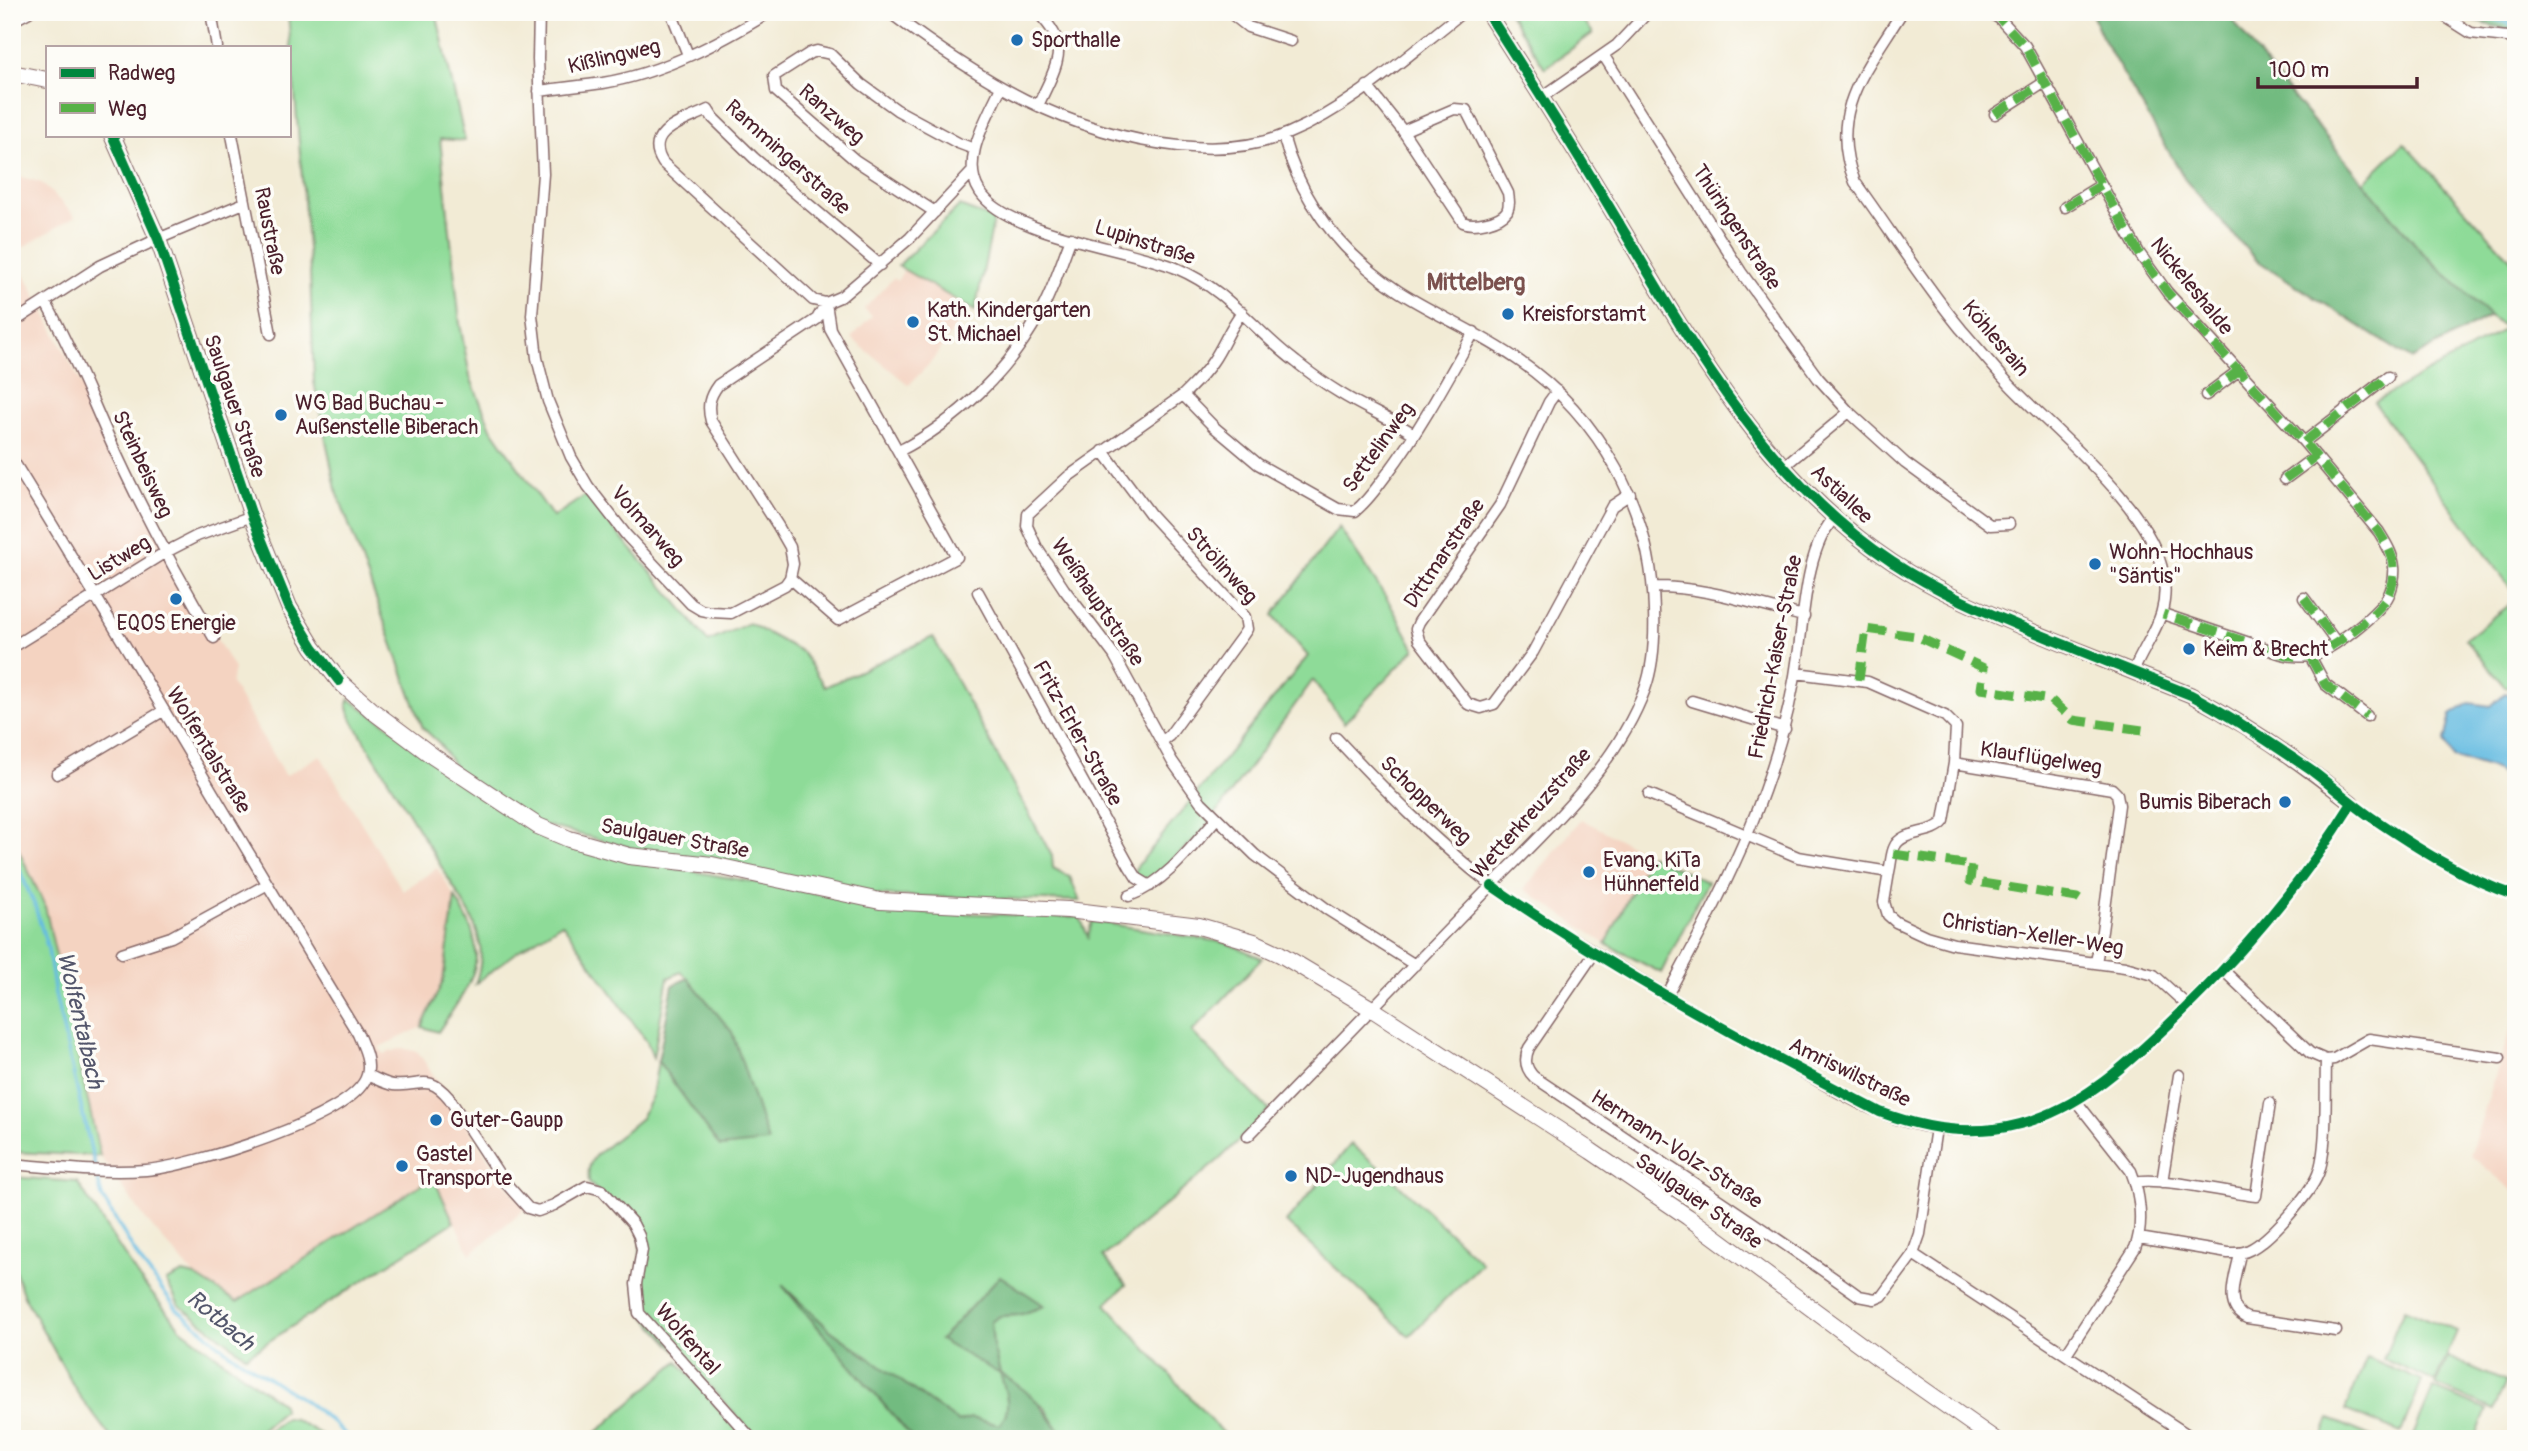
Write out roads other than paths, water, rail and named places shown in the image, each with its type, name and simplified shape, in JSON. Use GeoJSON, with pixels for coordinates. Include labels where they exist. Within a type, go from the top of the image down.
{"type":"FeatureCollection","features":[{"type":"Feature","properties":{"kind":"main road"},"geometry":{"type":"LineString","coordinates":[[12,73],[46,80]]}},
{"type":"Feature","properties":{"kind":"main road","name":"Saulgauer Straße"},"geometry":{"type":"LineString","coordinates":[[112,136],[158,239],[252,516],[289,607],[313,647],[339,681],[374,712],[435,757],[538,827],[629,856],[712,865],[880,901],[1068,910],[1199,926],[1254,942],[1280,954],[1439,1051],[1688,1217],[1880,1359],[1994,1439]]}},
{"type":"Feature","properties":{"kind":"street"},"geometry":{"type":"LineString","coordinates":[[12,21],[29,12]]}},
{"type":"Feature","properties":{"kind":"street"},"geometry":{"type":"LineString","coordinates":[[211,12],[217,46]]}},
{"type":"Feature","properties":{"kind":"street","name":"Volmarweg"},"geometry":{"type":"LineString","coordinates":[[539,12],[543,174],[534,275],[533,337],[548,401],[571,457],[588,486],[621,529],[691,604],[701,610],[731,613],[785,585],[790,578]]}},
{"type":"Feature","properties":{"kind":"street"},"geometry":{"type":"LineString","coordinates":[[671,12],[688,55]]}},
{"type":"Feature","properties":{"kind":"street","name":"Kißlingweg"},"geometry":{"type":"LineString","coordinates":[[539,91],[604,83],[661,67],[717,42],[770,12]]}},
{"type":"Feature","properties":{"kind":"street"},"geometry":{"type":"LineString","coordinates":[[889,12],[1001,88],[1081,125],[1119,136],[1167,145],[1214,149],[1243,146],[1283,136],[1327,113],[1367,86],[1463,12]]}},
{"type":"Feature","properties":{"kind":"street"},"geometry":{"type":"LineString","coordinates":[[1038,12],[1056,36],[1059,48],[1057,62],[1038,106]]}},
{"type":"Feature","properties":{"kind":"street"},"geometry":{"type":"LineString","coordinates":[[1229,12],[1248,27],[1291,41]]}},
{"type":"Feature","properties":{"kind":"street","name":"Astiallee"},"geometry":{"type":"LineString","coordinates":[[1487,12],[1720,387],[1784,466],[1835,517],[1891,561],[1944,593],[2191,695],[2220,710],[2260,735],[2352,803]]}},
{"type":"Feature","properties":{"kind":"street"},"geometry":{"type":"LineString","coordinates":[[1542,97],[1604,56],[1626,38],[1648,12]]}},
{"type":"Feature","properties":{"kind":"street","name":"Köhlesrain"},"geometry":{"type":"LineString","coordinates":[[1902,12],[1854,91],[1847,108],[1847,157],[1856,182],[1959,325],[2010,385],[2069,441],[2133,514],[2159,559],[2165,591],[2163,614],[2133,672]]}},
{"type":"Feature","properties":{"kind":"street","name":"Nickeleshalde"},"geometry":{"type":"LineString","coordinates":[[1989,12],[2006,25],[2025,46],[2139,253],[2167,292],[2304,442],[2379,532],[2388,547],[2394,566],[2388,597],[2378,610],[2336,642],[2310,656]]}},
{"type":"Feature","properties":{"kind":"street"},"geometry":{"type":"LineString","coordinates":[[2438,12],[2471,33],[2516,38]]}},
{"type":"Feature","properties":{"kind":"street","name":"Ranzweg"},"geometry":{"type":"LineString","coordinates":[[935,212],[855,160],[824,134],[776,91],[774,76],[810,53],[817,51],[830,54],[861,84],[897,110],[974,149]]}},
{"type":"Feature","properties":{"kind":"street","name":"Thüringenstraße"},"geometry":{"type":"LineString","coordinates":[[1604,56],[1741,272],[1818,378],[1849,412],[1905,463],[1990,524],[2008,524]]}},
{"type":"Feature","properties":{"kind":"street"},"geometry":{"type":"LineString","coordinates":[[1995,114],[2045,82]]}},
{"type":"Feature","properties":{"kind":"street"},"geometry":{"type":"LineString","coordinates":[[1367,86],[1403,131],[1464,222],[1478,224],[1503,215],[1508,209],[1508,193],[1466,110],[1454,109],[1403,131]]}},
{"type":"Feature","properties":{"kind":"street"},"geometry":{"type":"LineString","coordinates":[[826,303],[830,329],[957,557],[838,620],[790,578],[793,564],[790,547],[711,421],[709,403],[718,385],[817,319],[826,303],[842,296],[880,265],[935,212],[972,172],[974,149],[1001,88]]}},
{"type":"Feature","properties":{"kind":"street","name":"Rammingerstraße"},"geometry":{"type":"LineString","coordinates":[[826,303],[813,300],[663,163],[657,154],[659,136],[708,110],[754,158],[880,265]]}},
{"type":"Feature","properties":{"kind":"street","name":"Raustraße"},"geometry":{"type":"LineString","coordinates":[[232,136],[271,334]]}},
{"type":"Feature","properties":{"kind":"street","name":"Wetterkreuzstraße"},"geometry":{"type":"LineString","coordinates":[[1283,136],[1306,196],[1342,244],[1399,291],[1520,361],[1557,391],[1591,428],[1630,494],[1643,532],[1654,587],[1652,664],[1645,689],[1628,726],[1599,770],[1492,886],[1372,1009]]}},
{"type":"Feature","properties":{"kind":"street","name":"Lupinstraße"},"geometry":{"type":"LineString","coordinates":[[972,172],[975,184],[990,204],[1013,217],[1071,238],[1173,267],[1213,287],[1279,349],[1319,379],[1414,434]]}},
{"type":"Feature","properties":{"kind":"street"},"geometry":{"type":"LineString","coordinates":[[2065,207],[2101,185]]}},
{"type":"Feature","properties":{"kind":"street"},"geometry":{"type":"LineString","coordinates":[[12,323],[100,266],[244,203]]}},
{"type":"Feature","properties":{"kind":"street"},"geometry":{"type":"LineString","coordinates":[[899,451],[946,419],[1000,370],[1040,314],[1071,238]]}},
{"type":"Feature","properties":{"kind":"street","name":"Steinbeisweg"},"geometry":{"type":"LineString","coordinates":[[46,303],[65,337],[105,430],[164,553],[214,638]]}},
{"type":"Feature","properties":{"kind":"street","name":"Weißhauptstraße"},"geometry":{"type":"LineString","coordinates":[[1242,312],[1206,372],[1183,395],[1069,476],[1028,514],[1027,526],[1046,564],[1114,655],[1186,784],[1216,819],[1255,855],[1311,898],[1415,965]]}},
{"type":"Feature","properties":{"kind":"street","name":"Settelinweg"},"geometry":{"type":"LineString","coordinates":[[1183,395],[1214,428],[1258,464],[1348,512],[1363,504],[1414,434],[1474,332]]}},
{"type":"Feature","properties":{"kind":"street"},"geometry":{"type":"LineString","coordinates":[[2206,395],[2238,372]]}},
{"type":"Feature","properties":{"kind":"street"},"geometry":{"type":"LineString","coordinates":[[2304,442],[2388,377]]}},
{"type":"Feature","properties":{"kind":"street","name":"Dittmarstraße"},"geometry":{"type":"LineString","coordinates":[[1557,391],[1549,402],[1500,505],[1416,629],[1419,640],[1468,704],[1487,708],[1506,691],[1533,652],[1612,506],[1630,494]]}},
{"type":"Feature","properties":{"kind":"street"},"geometry":{"type":"LineString","coordinates":[[1784,466],[1849,412]]}},
{"type":"Feature","properties":{"kind":"street","name":"Strölinweg"},"geometry":{"type":"LineString","coordinates":[[1102,451],[1151,515],[1245,617],[1247,629],[1243,635],[1169,736],[1162,741]]}},
{"type":"Feature","properties":{"kind":"street"},"geometry":{"type":"LineString","coordinates":[[2285,478],[2316,456]]}},
{"type":"Feature","properties":{"kind":"street","name":"Wolfentalstraße"},"geometry":{"type":"LineString","coordinates":[[12,459],[358,1034],[367,1056],[367,1069]]}},
{"type":"Feature","properties":{"kind":"street","name":"Listweg"},"geometry":{"type":"LineString","coordinates":[[12,647],[164,553],[197,536],[252,516]]}},
{"type":"Feature","properties":{"kind":"street","name":"Friedrich-Kaiser-Straße"},"geometry":{"type":"LineString","coordinates":[[1666,997],[1717,904],[1748,837],[1768,785],[1785,729],[1817,545],[1835,517]]}},
{"type":"Feature","properties":{"kind":"street"},"geometry":{"type":"LineString","coordinates":[[1654,587],[1701,590],[1750,600],[1804,616]]}},
{"type":"Feature","properties":{"kind":"street","name":"Fritz-Erler-Straße"},"geometry":{"type":"LineString","coordinates":[[978,592],[1130,867],[1137,878],[1150,886]]}},
{"type":"Feature","properties":{"kind":"street"},"geometry":{"type":"LineString","coordinates":[[2304,598],[2336,642]]}},
{"type":"Feature","properties":{"kind":"street"},"geometry":{"type":"LineString","coordinates":[[2163,614],[2282,654],[2293,657],[2310,656],[2325,684],[2367,716]]}},
{"type":"Feature","properties":{"kind":"street","name":"Klauflügelweg"},"geometry":{"type":"LineString","coordinates":[[1796,673],[1868,682],[1945,716],[1956,727],[1954,763],[1944,821],[1939,828],[1899,841],[1894,847],[1889,872]]}},
{"type":"Feature","properties":{"kind":"street"},"geometry":{"type":"LineString","coordinates":[[1692,701],[1785,729]]}},
{"type":"Feature","properties":{"kind":"street"},"geometry":{"type":"LineString","coordinates":[[57,774],[163,711]]}},
{"type":"Feature","properties":{"kind":"street","name":"Schopperweg"},"geometry":{"type":"LineString","coordinates":[[1336,738],[1417,821],[1492,886]]}},
{"type":"Feature","properties":{"kind":"street","name":"Klauflügelweg"},"geometry":{"type":"LineString","coordinates":[[1954,763],[2112,789],[2117,794],[2119,806],[2102,931],[2095,962]]}},
{"type":"Feature","properties":{"kind":"street"},"geometry":{"type":"LineString","coordinates":[[1649,794],[1798,857],[1889,872]]}},
{"type":"Feature","properties":{"kind":"street"},"geometry":{"type":"LineString","coordinates":[[2352,803],[2443,861],[2516,896]]}},
{"type":"Feature","properties":{"kind":"street","name":"Amriswilstraße"},"geometry":{"type":"LineString","coordinates":[[1492,886],[1541,920],[1666,997],[1880,1112],[1907,1122],[1936,1128],[1990,1130],[2020,1125],[2076,1101],[2137,1054],[2224,971],[2288,893],[2352,803]]}},
{"type":"Feature","properties":{"kind":"street"},"geometry":{"type":"LineString","coordinates":[[1129,895],[1150,886],[1187,853],[1216,819]]}},
{"type":"Feature","properties":{"kind":"street","name":"Christian-Xeller-Weg"},"geometry":{"type":"LineString","coordinates":[[1889,872],[1885,909],[1896,922],[1926,936],[1954,944],[2125,967],[2154,975],[2188,1006]]}},
{"type":"Feature","properties":{"kind":"street"},"geometry":{"type":"LineString","coordinates":[[122,953],[171,937],[267,885]]}},
{"type":"Feature","properties":{"kind":"street","name":"Hermann-Volz-Straße"},"geometry":{"type":"LineString","coordinates":[[1595,952],[1529,1048],[1525,1063],[1528,1072],[1693,1184],[1768,1231],[1859,1296],[1875,1299],[1882,1296],[1913,1254],[1920,1234],[1936,1128]]}},
{"type":"Feature","properties":{"kind":"street"},"geometry":{"type":"LineString","coordinates":[[2224,971],[2310,1053],[2326,1060],[2334,1059],[2369,1039],[2500,1058]]}},
{"type":"Feature","properties":{"kind":"street"},"geometry":{"type":"LineString","coordinates":[[1248,1136],[1372,1009]]}},
{"type":"Feature","properties":{"kind":"street"},"geometry":{"type":"LineString","coordinates":[[2139,1238],[2240,1254],[2263,1242],[2283,1221],[2318,1174],[2322,1156],[2326,1060]]}},
{"type":"Feature","properties":{"kind":"street"},"geometry":{"type":"LineString","coordinates":[[12,1164],[75,1170],[146,1170],[208,1158],[287,1130],[338,1104],[361,1086],[367,1069]]}},
{"type":"Feature","properties":{"kind":"street","name":"Wolfental"},"geometry":{"type":"LineString","coordinates":[[367,1069],[393,1085],[423,1082],[439,1086],[502,1178],[528,1209],[538,1211],[554,1205],[587,1186],[602,1190],[633,1224],[639,1236],[642,1250],[636,1299],[639,1313],[752,1439]]}},
{"type":"Feature","properties":{"kind":"street"},"geometry":{"type":"LineString","coordinates":[[2162,1182],[2179,1075]]}},
{"type":"Feature","properties":{"kind":"street"},"geometry":{"type":"LineString","coordinates":[[2066,1354],[2139,1238],[2136,1182],[2123,1160],[2076,1101]]}},
{"type":"Feature","properties":{"kind":"street"},"geometry":{"type":"LineString","coordinates":[[2136,1182],[2162,1182],[2256,1196],[2270,1103]]}},
{"type":"Feature","properties":{"kind":"street"},"geometry":{"type":"LineString","coordinates":[[1913,1254],[2194,1439]]}},
{"type":"Feature","properties":{"kind":"street"},"geometry":{"type":"LineString","coordinates":[[2240,1254],[2232,1299],[2239,1315],[2336,1331]]}},
{"type":"Feature","properties":{"kind":"water"},"geometry":{"type":"Polygon","coordinates":[[[2505,693],[2516,697],[2516,793],[2497,771],[2453,758],[2445,741],[2451,715],[2469,703],[2491,706],[2505,693]]]}},
{"type":"Feature","properties":{"kind":"waterway"},"geometry":{"type":"LineString","coordinates":[[2470,12],[2511,24],[2516,23]]}},
{"type":"Feature","properties":{"kind":"waterway","name":"Wolfentalbach"},"geometry":{"type":"LineString","coordinates":[[12,853],[35,906],[48,949],[55,994],[102,1197],[140,1261],[177,1309],[228,1352],[305,1401],[350,1439]]}},
{"type":"Feature","properties":{"kind":"place","name":"Sporthalle"},"geometry":{"type":"Point","coordinates":[1017,40]}},
{"type":"Feature","properties":{"kind":"place","name":"Kreisforstamt"},"geometry":{"type":"Point","coordinates":[1508,314]}},
{"type":"Feature","properties":{"kind":"place","name":"Kath. Kindergarten St. Michael"},"geometry":{"type":"Point","coordinates":[913,322]}},
{"type":"Feature","properties":{"kind":"place","name":"WG Bad Buchau - Außenstelle Biberach"},"geometry":{"type":"Point","coordinates":[281,415]}},
{"type":"Feature","properties":{"kind":"place","name":"Wohn-Hochhaus \"Säntis\""},"geometry":{"type":"Point","coordinates":[2095,564]}},
{"type":"Feature","properties":{"kind":"place","name":"EQOS Energie"},"geometry":{"type":"Point","coordinates":[176,599]}},
{"type":"Feature","properties":{"kind":"place","name":"Keim & Brecht"},"geometry":{"type":"Point","coordinates":[2189,649]}},
{"type":"Feature","properties":{"kind":"place","name":"Bumis Biberach"},"geometry":{"type":"Point","coordinates":[2285,802]}},
{"type":"Feature","properties":{"kind":"place","name":"Evang. KiTa Hühnerfeld"},"geometry":{"type":"Point","coordinates":[1589,872]}},
{"type":"Feature","properties":{"kind":"place","name":"Guter-Gaupp"},"geometry":{"type":"Point","coordinates":[436,1120]}},
{"type":"Feature","properties":{"kind":"place","name":"Gastel Transporte"},"geometry":{"type":"Point","coordinates":[402,1166]}},
{"type":"Feature","properties":{"kind":"place","name":"ND-Jugendhaus"},"geometry":{"type":"Point","coordinates":[1291,1176]}},
{"type":"Feature","properties":{"kind":"district","name":"Mittelberg"},"geometry":{"type":"Point","coordinates":[1476,282]}},
{"type":"Feature","properties":{"kind":"water label","name":"Rotbach"},"geometry":{"type":"Point","coordinates":[221,1320]}}]}
